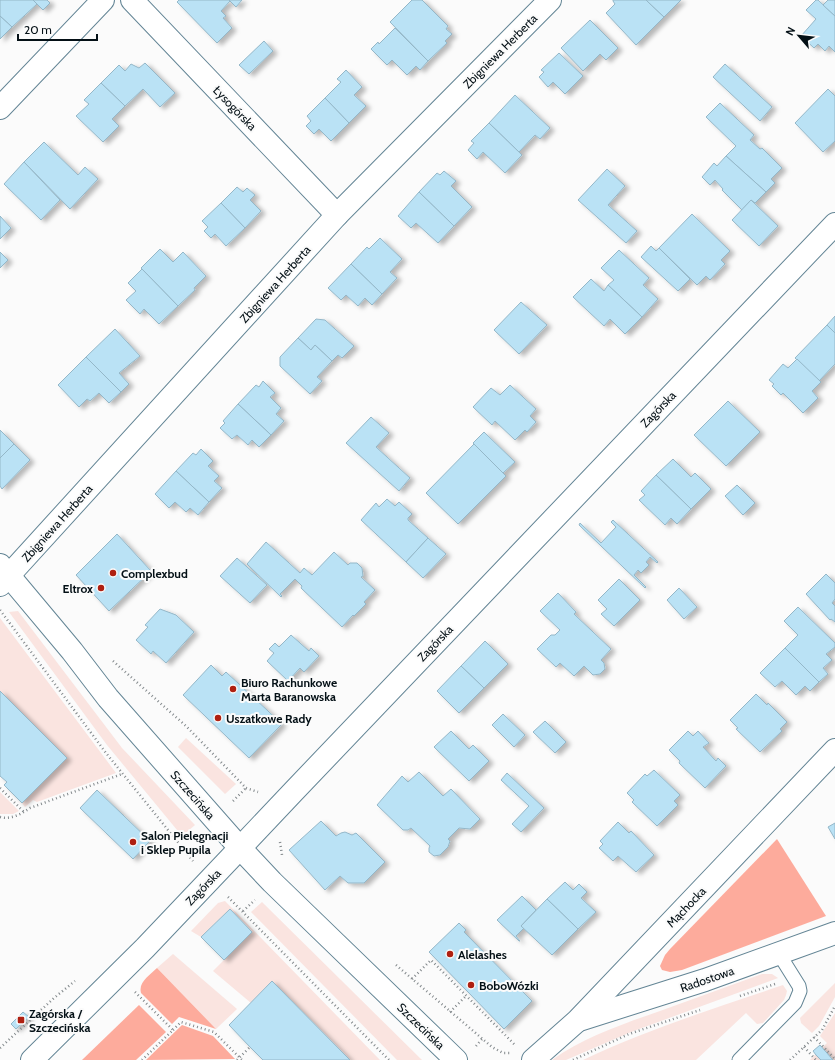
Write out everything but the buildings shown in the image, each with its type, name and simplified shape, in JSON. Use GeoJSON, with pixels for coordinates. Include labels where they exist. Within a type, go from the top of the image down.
{"type":"FeatureCollection","features":[{"type":"Feature","properties":{"kind":"street"},"geometry":{"type":"LineString","coordinates":[[0,108],[103,0]]}},
{"type":"Feature","properties":{"kind":"street","name":"Łysogórska"},"geometry":{"type":"LineString","coordinates":[[132,0],[337,215]]}},
{"type":"Feature","properties":{"kind":"street","name":"Zbigniewa Herberta"},"geometry":{"type":"LineString","coordinates":[[3,575],[337,215],[550,0]]}},
{"type":"Feature","properties":{"kind":"street","name":"Zagórska"},"geometry":{"type":"LineString","coordinates":[[32,1060],[145,948],[835,224]]}},
{"type":"Feature","properties":{"kind":"street","name":"Szczecińska"},"geometry":{"type":"LineString","coordinates":[[3,575],[72,651],[108,698],[240,848],[272,882],[456,1060]]}},
{"type":"Feature","properties":{"kind":"street","name":"Mąchocka"},"geometry":{"type":"LineString","coordinates":[[526,1055],[577,1021],[835,750]]}},
{"type":"Feature","properties":{"kind":"street","name":"Radostowa"},"geometry":{"type":"LineString","coordinates":[[577,1021],[697,982],[835,933]]}},
{"type":"Feature","properties":{"kind":"lane"},"geometry":{"type":"LineString","coordinates":[[739,1060],[799,997],[799,986],[779,954]]}},
{"type":"Feature","properties":{"kind":"path"},"geometry":{"type":"LineString","coordinates":[[0,610],[122,774],[195,863]]}},
{"type":"Feature","properties":{"kind":"path"},"geometry":{"type":"LineString","coordinates":[[109,657],[186,726],[246,788],[233,801]]}},
{"type":"Feature","properties":{"kind":"path"},"geometry":{"type":"LineString","coordinates":[[0,817],[5,818],[16,816],[30,808],[122,774]]}},
{"type":"Feature","properties":{"kind":"path"},"geometry":{"type":"LineString","coordinates":[[0,788],[24,812]]}},
{"type":"Feature","properties":{"kind":"path"},"geometry":{"type":"LineString","coordinates":[[225,893],[389,1060]]}},
{"type":"Feature","properties":{"kind":"path"},"geometry":{"type":"LineString","coordinates":[[243,911],[258,897]]}},
{"type":"Feature","properties":{"kind":"path"},"geometry":{"type":"LineString","coordinates":[[390,960],[482,1040],[492,1047],[507,1053]]}},
{"type":"Feature","properties":{"kind":"path"},"geometry":{"type":"LineString","coordinates":[[412,979],[431,960],[526,1055]]}},
{"type":"Feature","properties":{"kind":"path"},"geometry":{"type":"LineString","coordinates":[[738,996],[781,982]]}},
{"type":"Feature","properties":{"kind":"path"},"geometry":{"type":"LineString","coordinates":[[135,992],[173,1030]]}},
{"type":"Feature","properties":{"kind":"path"},"geometry":{"type":"LineString","coordinates":[[450,1012],[466,996]]}},
{"type":"Feature","properties":{"kind":"path"},"geometry":{"type":"LineString","coordinates":[[790,1060],[822,1030],[835,1006]]}},
{"type":"Feature","properties":{"kind":"path"},"geometry":{"type":"LineString","coordinates":[[573,1060],[629,1034],[702,1009]]}},
{"type":"Feature","properties":{"kind":"path"},"geometry":{"type":"LineString","coordinates":[[142,1060],[181,1022],[214,1032],[240,1059],[250,1047]]}},
{"type":"Feature","properties":{"kind":"path"},"geometry":{"type":"LineString","coordinates":[[814,1037],[835,1058]]}},
{"type":"Feature","properties":{"kind":"path"},"geometry":{"type":"LineString","coordinates":[[475,1047],[482,1040]]}},
{"type":"Feature","properties":{"kind":"path"},"geometry":{"type":"LineString","coordinates":[[804,1047],[816,1060]]}},
{"type":"Feature","properties":{"kind":"shaded area"},"geometry":{"type":"Polygon","coordinates":[[[18,611],[122,748],[195,825],[182,836],[107,745],[9,612],[18,611]]]}},
{"type":"Feature","properties":{"kind":"shaded area"},"geometry":{"type":"Polygon","coordinates":[[[0,618],[116,773],[37,802],[33,800],[25,807],[22,803],[67,758],[0,691],[0,618]]]}},
{"type":"Feature","properties":{"kind":"shaded area"},"geometry":{"type":"Polygon","coordinates":[[[186,738],[236,784],[225,794],[178,747],[186,738]]]}},
{"type":"Feature","properties":{"kind":"shaded area"},"geometry":{"type":"Polygon","coordinates":[[[0,792],[19,811],[13,814],[0,814],[0,792]]]}},
{"type":"Feature","properties":{"kind":"shaded area"},"geometry":{"type":"Polygon","coordinates":[[[777,839],[826,916],[682,970],[670,972],[662,970],[660,966],[665,955],[670,949],[777,839]]]}},
{"type":"Feature","properties":{"kind":"shaded area"},"geometry":{"type":"Polygon","coordinates":[[[225,901],[380,1060],[350,1060],[272,981],[251,1003],[213,971],[252,932],[230,909],[201,937],[191,931],[218,903],[225,901]]]}},
{"type":"Feature","properties":{"kind":"shaded area"},"geometry":{"type":"Polygon","coordinates":[[[262,902],[422,1060],[397,1060],[251,912],[262,902]]]}},
{"type":"Feature","properties":{"kind":"shaded area"},"geometry":{"type":"Polygon","coordinates":[[[173,954],[237,1009],[216,1029],[157,968],[173,954]]]}},
{"type":"Feature","properties":{"kind":"shaded area"},"geometry":{"type":"Polygon","coordinates":[[[157,968],[216,1029],[179,1017],[172,1024],[141,993],[141,985],[157,968]]]}},
{"type":"Feature","properties":{"kind":"shaded area"},"geometry":{"type":"Polygon","coordinates":[[[762,974],[772,974],[778,978],[631,1032],[566,1060],[552,1060],[577,1044],[604,1032],[762,974]]]}},
{"type":"Feature","properties":{"kind":"shaded area"},"geometry":{"type":"Polygon","coordinates":[[[835,983],[835,997],[819,1026],[812,1033],[801,1023],[800,1018],[835,983]]]}},
{"type":"Feature","properties":{"kind":"shaded area"},"geometry":{"type":"Polygon","coordinates":[[[783,985],[787,991],[784,1000],[763,1023],[757,1024],[746,1013],[696,1060],[583,1060],[632,1038],[783,985]]]}},
{"type":"Feature","properties":{"kind":"shaded area"},"geometry":{"type":"Polygon","coordinates":[[[139,1005],[166,1032],[136,1060],[82,1060],[139,1005]]]}},
{"type":"Feature","properties":{"kind":"shaded area"},"geometry":{"type":"Polygon","coordinates":[[[835,1013],[835,1060],[810,1060],[827,1043],[820,1036],[835,1013]]]}},
{"type":"Feature","properties":{"kind":"shaded area"},"geometry":{"type":"Polygon","coordinates":[[[182,1025],[213,1036],[235,1059],[146,1060],[182,1025]]]}},
{"type":"Feature","properties":{"kind":"place","name":"Complexbud"},"geometry":{"type":"Point","coordinates":[113,573]}},
{"type":"Feature","properties":{"kind":"place","name":"Eltrox"},"geometry":{"type":"Point","coordinates":[101,588]}},
{"type":"Feature","properties":{"kind":"place","name":"Biuro Rachunkowe Marta Baranowska"},"geometry":{"type":"Point","coordinates":[233,689]}},
{"type":"Feature","properties":{"kind":"place","name":"Uszatkowe Rady"},"geometry":{"type":"Point","coordinates":[218,718]}},
{"type":"Feature","properties":{"kind":"place","name":"Salon Pielęgnacji i Sklep Pupila"},"geometry":{"type":"Point","coordinates":[133,842]}},
{"type":"Feature","properties":{"kind":"place","name":"Alelashes"},"geometry":{"type":"Point","coordinates":[450,954]}},
{"type":"Feature","properties":{"kind":"place","name":"BoboWózki"},"geometry":{"type":"Point","coordinates":[471,985]}},
{"type":"Feature","properties":{"kind":"place","name":"Zagórska / Szczecińska"},"geometry":{"type":"Point","coordinates":[21,1020]}}]}
